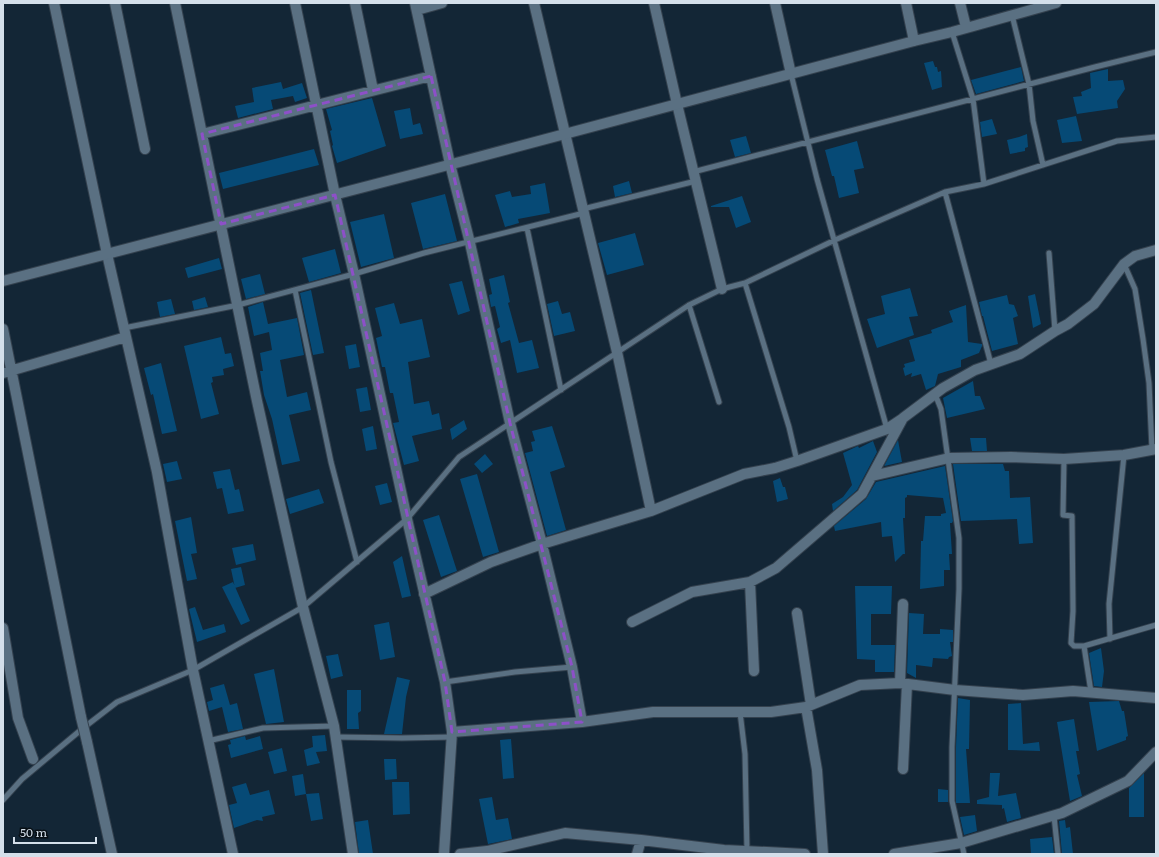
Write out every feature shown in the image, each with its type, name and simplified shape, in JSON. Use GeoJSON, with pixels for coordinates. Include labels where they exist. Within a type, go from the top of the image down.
{"type":"FeatureCollection","features":[{"type":"Feature","properties":{"kind":"street"},"geometry":{"type":"LineString","coordinates":[[54,3],[107,254],[157,472],[193,670],[232,854]]}},
{"type":"Feature","properties":{"kind":"street"},"geometry":{"type":"LineString","coordinates":[[116,3],[145,149]]}},
{"type":"Feature","properties":{"kind":"street"},"geometry":{"type":"LineString","coordinates":[[175,3],[261,416],[303,607],[334,726],[353,854]]}},
{"type":"Feature","properties":{"kind":"street"},"geometry":{"type":"LineString","coordinates":[[295,3],[335,195],[354,274],[406,519],[445,682],[452,734],[444,854]]}},
{"type":"Feature","properties":{"kind":"street"},"geometry":{"type":"LineString","coordinates":[[355,3],[373,90]]}},
{"type":"Feature","properties":{"kind":"street"},"geometry":{"type":"LineString","coordinates":[[442,3],[416,6],[450,164],[470,243],[510,423],[542,544],[572,667],[582,722]]}},
{"type":"Feature","properties":{"kind":"street"},"geometry":{"type":"LineString","coordinates":[[534,3],[617,352],[651,511]]}},
{"type":"Feature","properties":{"kind":"street"},"geometry":{"type":"LineString","coordinates":[[654,3],[722,290]]}},
{"type":"Feature","properties":{"kind":"street"},"geometry":{"type":"LineString","coordinates":[[776,3],[791,74]]}},
{"type":"Feature","properties":{"kind":"street"},"geometry":{"type":"LineString","coordinates":[[906,3],[914,41]]}},
{"type":"Feature","properties":{"kind":"street"},"geometry":{"type":"LineString","coordinates":[[960,3],[966,27]]}},
{"type":"Feature","properties":{"kind":"street"},"geometry":{"type":"LineString","coordinates":[[3,281],[335,195],[952,32],[1056,3]]}},
{"type":"Feature","properties":{"kind":"street"},"geometry":{"type":"LineString","coordinates":[[202,134],[431,76]]}},
{"type":"Feature","properties":{"kind":"street"},"geometry":{"type":"LineString","coordinates":[[424,594],[491,562],[542,544],[651,511],[744,474],[775,468],[887,429],[935,394],[975,370],[1020,354],[1068,324],[1094,304],[1124,264],[1135,256],[1156,250]]}},
{"type":"Feature","properties":{"kind":"street"},"geometry":{"type":"LineString","coordinates":[[3,329],[7,372],[86,742],[112,854]]}},
{"type":"Feature","properties":{"kind":"street"},"geometry":{"type":"LineString","coordinates":[[7,372],[125,332]]}},
{"type":"Feature","properties":{"kind":"street"},"geometry":{"type":"LineString","coordinates":[[632,622],[692,592],[750,582],[776,568],[862,494],[903,418]]}},
{"type":"Feature","properties":{"kind":"street"},"geometry":{"type":"LineString","coordinates":[[872,476],[949,458],[1011,457],[1064,459],[1124,455],[1154,450]]}},
{"type":"Feature","properties":{"kind":"street"},"geometry":{"type":"LineString","coordinates":[[750,582],[754,670]]}},
{"type":"Feature","properties":{"kind":"street"},"geometry":{"type":"LineString","coordinates":[[903,604],[904,769]]}},
{"type":"Feature","properties":{"kind":"street"},"geometry":{"type":"LineString","coordinates":[[797,613],[817,770],[823,854]]}},
{"type":"Feature","properties":{"kind":"street"},"geometry":{"type":"LineString","coordinates":[[3,628],[18,718],[34,759]]}},
{"type":"Feature","properties":{"kind":"street"},"geometry":{"type":"LineString","coordinates":[[452,734],[582,722],[653,712],[771,712],[809,706],[860,685],[904,684],[955,690],[1023,695],[1073,691],[1156,698]]}},
{"type":"Feature","properties":{"kind":"street"},"geometry":{"type":"LineString","coordinates":[[894,854],[961,843],[1062,813],[1128,781],[1156,752]]}},
{"type":"Feature","properties":{"kind":"street"},"geometry":{"type":"LineString","coordinates":[[460,854],[487,851],[565,833],[724,850],[805,854]]}},
{"type":"Feature","properties":{"kind":"street"},"geometry":{"type":"LineString","coordinates":[[637,854],[641,840]]}},
{"type":"Feature","properties":{"kind":"lane"},"geometry":{"type":"LineString","coordinates":[[1012,15],[1029,84],[1033,121],[1043,165]]}},
{"type":"Feature","properties":{"kind":"lane"},"geometry":{"type":"LineString","coordinates":[[952,32],[973,99],[984,184]]}},
{"type":"Feature","properties":{"kind":"lane"},"geometry":{"type":"LineString","coordinates":[[125,332],[238,305],[354,274],[424,253],[527,228],[808,142],[1156,52]]}},
{"type":"Feature","properties":{"kind":"lane"},"geometry":{"type":"LineString","coordinates":[[791,74],[817,179],[887,429]]}},
{"type":"Feature","properties":{"kind":"lane"},"geometry":{"type":"LineString","coordinates":[[3,800],[22,779],[117,702],[193,670],[303,607],[406,519],[459,457],[689,305],[722,290],[745,283],[835,240],[945,192],[984,184],[1117,141],[1156,137]]}},
{"type":"Feature","properties":{"kind":"lane"},"geometry":{"type":"LineString","coordinates":[[945,192],[991,364]]}},
{"type":"Feature","properties":{"kind":"lane"},"geometry":{"type":"LineString","coordinates":[[527,228],[561,390]]}},
{"type":"Feature","properties":{"kind":"lane"},"geometry":{"type":"LineString","coordinates":[[1050,253],[1055,331]]}},
{"type":"Feature","properties":{"kind":"lane"},"geometry":{"type":"LineString","coordinates":[[1124,264],[1135,289],[1149,383],[1154,450]]}},
{"type":"Feature","properties":{"kind":"lane"},"geometry":{"type":"LineString","coordinates":[[745,283],[789,427],[796,461]]}},
{"type":"Feature","properties":{"kind":"lane"},"geometry":{"type":"LineString","coordinates":[[294,290],[331,462],[357,562]]}},
{"type":"Feature","properties":{"kind":"lane"},"geometry":{"type":"LineString","coordinates":[[689,305],[719,402]]}},
{"type":"Feature","properties":{"kind":"lane"},"geometry":{"type":"LineString","coordinates":[[935,394],[941,408],[959,538],[959,596],[952,747],[952,801],[964,854]]}},
{"type":"Feature","properties":{"kind":"lane"},"geometry":{"type":"LineString","coordinates":[[1110,639],[1110,591],[1124,455]]}},
{"type":"Feature","properties":{"kind":"lane"},"geometry":{"type":"LineString","coordinates":[[1064,459],[1063,515],[1072,516],[1071,643],[1074,646],[1084,646],[1156,625]]}},
{"type":"Feature","properties":{"kind":"lane"},"geometry":{"type":"LineString","coordinates":[[1084,646],[1091,692]]}},
{"type":"Feature","properties":{"kind":"lane"},"geometry":{"type":"LineString","coordinates":[[445,682],[515,672],[572,667]]}},
{"type":"Feature","properties":{"kind":"lane"},"geometry":{"type":"LineString","coordinates":[[740,712],[745,754],[749,852]]}},
{"type":"Feature","properties":{"kind":"lane"},"geometry":{"type":"LineString","coordinates":[[208,741],[263,728],[334,726]]}},
{"type":"Feature","properties":{"kind":"lane"},"geometry":{"type":"LineString","coordinates":[[336,737],[402,738],[452,734]]}},
{"type":"Feature","properties":{"kind":"lane"},"geometry":{"type":"LineString","coordinates":[[1054,816],[1058,854]]}},
{"type":"Feature","properties":{"kind":"highlighted area"},"geometry":{"type":"Polygon","coordinates":[[[431,76],[510,423],[572,667],[582,722],[452,732],[445,682],[335,195],[221,224],[202,134],[431,76]]]}},
{"type":"Feature","properties":{"kind":"building"},"geometry":{"type":"Polygon","coordinates":[[[933,61],[938,72],[941,71],[942,87],[932,90],[924,63],[933,61]]]}},
{"type":"Feature","properties":{"kind":"building"},"geometry":{"type":"Polygon","coordinates":[[[1021,67],[1024,81],[976,94],[971,80],[1021,67]]]}},
{"type":"Feature","properties":{"kind":"building"},"geometry":{"type":"Polygon","coordinates":[[[1108,69],[1108,81],[1123,80],[1125,89],[1117,101],[1118,108],[1077,114],[1073,97],[1082,96],[1081,92],[1091,88],[1090,73],[1108,69]]]}},
{"type":"Feature","properties":{"kind":"building"},"geometry":{"type":"Polygon","coordinates":[[[281,82],[283,89],[302,83],[307,98],[295,102],[293,96],[271,100],[273,109],[238,118],[235,106],[254,102],[252,88],[281,82]]]}},
{"type":"Feature","properties":{"kind":"building"},"geometry":{"type":"Polygon","coordinates":[[[372,98],[386,146],[337,163],[332,146],[330,131],[332,130],[326,109],[372,98]]]}},
{"type":"Feature","properties":{"kind":"building"},"geometry":{"type":"Polygon","coordinates":[[[410,108],[413,125],[420,123],[423,134],[400,139],[394,111],[410,108]]]}},
{"type":"Feature","properties":{"kind":"building"},"geometry":{"type":"Polygon","coordinates":[[[1076,116],[1082,141],[1062,143],[1057,120],[1076,116]]]}},
{"type":"Feature","properties":{"kind":"building"},"geometry":{"type":"Polygon","coordinates":[[[992,119],[997,134],[982,137],[980,122],[992,119]]]}},
{"type":"Feature","properties":{"kind":"building"},"geometry":{"type":"Polygon","coordinates":[[[1027,134],[1028,147],[1025,148],[1025,151],[1010,154],[1007,140],[1027,134]]]}},
{"type":"Feature","properties":{"kind":"building"},"geometry":{"type":"Polygon","coordinates":[[[746,136],[751,153],[735,157],[730,140],[746,136]]]}},
{"type":"Feature","properties":{"kind":"building"},"geometry":{"type":"Polygon","coordinates":[[[857,141],[864,168],[854,170],[859,193],[839,198],[834,176],[832,176],[825,150],[857,141]]]}},
{"type":"Feature","properties":{"kind":"building"},"geometry":{"type":"Polygon","coordinates":[[[314,149],[319,165],[223,189],[219,173],[314,149]]]}},
{"type":"Feature","properties":{"kind":"building"},"geometry":{"type":"Polygon","coordinates":[[[629,181],[632,193],[615,197],[613,186],[629,181]]]}},
{"type":"Feature","properties":{"kind":"building"},"geometry":{"type":"Polygon","coordinates":[[[545,183],[550,213],[518,219],[519,223],[505,227],[495,195],[510,191],[512,197],[531,194],[530,186],[545,183]]]}},
{"type":"Feature","properties":{"kind":"building"},"geometry":{"type":"Polygon","coordinates":[[[445,194],[457,241],[423,249],[411,203],[445,194]]]}},
{"type":"Feature","properties":{"kind":"building"},"geometry":{"type":"Polygon","coordinates":[[[742,196],[751,222],[736,228],[729,207],[711,207],[711,206],[742,196]]]}},
{"type":"Feature","properties":{"kind":"building"},"geometry":{"type":"Polygon","coordinates":[[[384,214],[394,258],[361,267],[350,222],[384,214]]]}},
{"type":"Feature","properties":{"kind":"building"},"geometry":{"type":"Polygon","coordinates":[[[635,233],[644,265],[607,275],[598,243],[635,233]]]}},
{"type":"Feature","properties":{"kind":"building"},"geometry":{"type":"Polygon","coordinates":[[[335,249],[341,273],[309,282],[302,258],[335,249]]]}},
{"type":"Feature","properties":{"kind":"building"},"geometry":{"type":"Polygon","coordinates":[[[219,258],[222,269],[188,278],[185,268],[219,258]]]}},
{"type":"Feature","properties":{"kind":"building"},"geometry":{"type":"Polygon","coordinates":[[[260,274],[265,294],[246,299],[241,279],[260,274]]]}},
{"type":"Feature","properties":{"kind":"building"},"geometry":{"type":"Polygon","coordinates":[[[504,275],[510,302],[508,303],[519,343],[532,340],[539,368],[517,373],[510,340],[501,343],[497,329],[500,327],[495,306],[491,307],[489,295],[492,294],[489,279],[504,275]]]}},
{"type":"Feature","properties":{"kind":"building"},"geometry":{"type":"Polygon","coordinates":[[[462,281],[470,311],[458,315],[449,284],[462,281]]]}},
{"type":"Feature","properties":{"kind":"building"},"geometry":{"type":"Polygon","coordinates":[[[910,288],[918,316],[909,317],[914,335],[877,348],[867,319],[885,314],[881,296],[910,288]]]}},
{"type":"Feature","properties":{"kind":"building"},"geometry":{"type":"Polygon","coordinates":[[[311,290],[324,353],[313,355],[300,293],[311,290]]]}},
{"type":"Feature","properties":{"kind":"building"},"geometry":{"type":"Polygon","coordinates":[[[1035,294],[1041,324],[1033,328],[1028,296],[1035,294]]]}},
{"type":"Feature","properties":{"kind":"building"},"geometry":{"type":"Polygon","coordinates":[[[1007,295],[1009,304],[1014,305],[1018,316],[1013,318],[1018,344],[992,351],[979,302],[1007,295]]]}},
{"type":"Feature","properties":{"kind":"building"},"geometry":{"type":"Polygon","coordinates":[[[205,297],[208,307],[194,310],[192,301],[205,297]]]}},
{"type":"Feature","properties":{"kind":"building"},"geometry":{"type":"Polygon","coordinates":[[[171,299],[175,314],[160,317],[157,302],[171,299]]]}},
{"type":"Feature","properties":{"kind":"building"},"geometry":{"type":"Polygon","coordinates":[[[558,301],[562,314],[570,312],[575,331],[554,336],[547,304],[558,301]]]}},
{"type":"Feature","properties":{"kind":"building"},"geometry":{"type":"Polygon","coordinates":[[[263,302],[268,324],[297,318],[304,355],[280,360],[287,397],[307,392],[311,410],[289,415],[300,461],[282,465],[272,419],[264,395],[260,371],[263,371],[260,353],[272,350],[269,332],[254,336],[248,307],[263,302]]]}},
{"type":"Feature","properties":{"kind":"building"},"geometry":{"type":"Polygon","coordinates":[[[394,303],[400,324],[422,319],[430,357],[408,362],[414,404],[429,401],[432,415],[439,413],[442,429],[412,436],[419,461],[404,465],[393,423],[399,422],[393,393],[390,393],[385,367],[382,367],[376,338],[382,336],[375,308],[394,303]]]}},
{"type":"Feature","properties":{"kind":"building"},"geometry":{"type":"Polygon","coordinates":[[[966,305],[968,342],[982,344],[979,353],[961,360],[961,367],[938,374],[935,386],[926,390],[921,374],[911,377],[912,373],[905,376],[903,368],[905,367],[904,364],[915,361],[909,340],[932,333],[931,330],[953,322],[949,311],[966,305]]]}},
{"type":"Feature","properties":{"kind":"building"},"geometry":{"type":"Polygon","coordinates":[[[221,337],[225,354],[231,353],[234,366],[223,369],[224,375],[212,377],[213,382],[211,383],[219,414],[201,419],[184,346],[221,337]]]}},
{"type":"Feature","properties":{"kind":"building"},"geometry":{"type":"Polygon","coordinates":[[[356,344],[360,367],[349,369],[345,346],[356,344]]]}},
{"type":"Feature","properties":{"kind":"building"},"geometry":{"type":"Polygon","coordinates":[[[161,363],[177,431],[162,434],[153,394],[151,395],[144,368],[161,363]]]}},
{"type":"Feature","properties":{"kind":"building"},"geometry":{"type":"Polygon","coordinates":[[[973,381],[975,396],[980,396],[985,409],[947,418],[943,398],[973,381]]]}},
{"type":"Feature","properties":{"kind":"building"},"geometry":{"type":"Polygon","coordinates":[[[367,387],[371,410],[360,412],[356,389],[367,387]]]}},
{"type":"Feature","properties":{"kind":"building"},"geometry":{"type":"Polygon","coordinates":[[[464,420],[467,429],[452,440],[450,429],[464,420]]]}},
{"type":"Feature","properties":{"kind":"building"},"geometry":{"type":"Polygon","coordinates":[[[373,426],[377,449],[366,451],[362,429],[373,426]]]}},
{"type":"Feature","properties":{"kind":"building"},"geometry":{"type":"Polygon","coordinates":[[[552,426],[565,467],[550,472],[566,530],[547,536],[525,453],[533,451],[531,442],[535,441],[532,431],[552,426]]]}},
{"type":"Feature","properties":{"kind":"building"},"geometry":{"type":"Polygon","coordinates":[[[970,438],[986,438],[987,451],[972,451],[970,438]]]}},
{"type":"Feature","properties":{"kind":"building"},"geometry":{"type":"Polygon","coordinates":[[[898,440],[902,462],[884,466],[898,440]]]}},
{"type":"Feature","properties":{"kind":"building"},"geometry":{"type":"Polygon","coordinates":[[[873,441],[877,452],[857,490],[833,511],[832,504],[843,497],[852,485],[843,453],[858,446],[859,448],[873,441]]]}},
{"type":"Feature","properties":{"kind":"building"},"geometry":{"type":"Polygon","coordinates":[[[485,454],[493,464],[482,473],[474,464],[485,454]]]}},
{"type":"Feature","properties":{"kind":"building"},"geometry":{"type":"Polygon","coordinates":[[[177,461],[182,479],[167,482],[163,464],[177,461]]]}},
{"type":"Feature","properties":{"kind":"building"},"geometry":{"type":"Polygon","coordinates":[[[953,464],[1003,464],[1005,471],[1009,471],[1010,498],[1030,497],[1033,543],[1019,544],[1017,519],[961,521],[953,464]]]}},
{"type":"Feature","properties":{"kind":"building"},"geometry":{"type":"Polygon","coordinates":[[[945,466],[953,521],[950,523],[952,554],[949,554],[950,570],[944,570],[944,586],[920,589],[921,541],[923,541],[925,516],[941,516],[941,514],[946,513],[943,498],[907,495],[905,498],[905,518],[903,518],[905,554],[903,554],[895,562],[892,536],[882,537],[881,522],[835,531],[834,526],[866,499],[876,482],[945,466]]]}},
{"type":"Feature","properties":{"kind":"building"},"geometry":{"type":"Polygon","coordinates":[[[230,469],[235,490],[239,489],[244,511],[228,514],[222,488],[217,489],[213,472],[230,469]]]}},
{"type":"Feature","properties":{"kind":"building"},"geometry":{"type":"Polygon","coordinates":[[[477,474],[499,552],[483,557],[460,479],[477,474]]]}},
{"type":"Feature","properties":{"kind":"building"},"geometry":{"type":"Polygon","coordinates":[[[780,478],[783,487],[785,487],[788,499],[777,502],[773,481],[780,478]]]}},
{"type":"Feature","properties":{"kind":"building"},"geometry":{"type":"Polygon","coordinates":[[[387,483],[392,502],[380,505],[375,486],[387,483]]]}},
{"type":"Feature","properties":{"kind":"building"},"geometry":{"type":"Polygon","coordinates":[[[319,489],[324,503],[290,514],[286,499],[319,489]]]}},
{"type":"Feature","properties":{"kind":"building"},"geometry":{"type":"Polygon","coordinates":[[[439,515],[457,571],[441,577],[423,520],[439,515]]]}},
{"type":"Feature","properties":{"kind":"building"},"geometry":{"type":"Polygon","coordinates":[[[191,517],[197,553],[191,554],[197,579],[187,581],[175,521],[191,517]]]}},
{"type":"Feature","properties":{"kind":"building"},"geometry":{"type":"Polygon","coordinates":[[[253,544],[256,560],[236,565],[232,548],[253,544]]]}},
{"type":"Feature","properties":{"kind":"building"},"geometry":{"type":"Polygon","coordinates":[[[402,556],[411,596],[402,598],[393,562],[402,556]]]}},
{"type":"Feature","properties":{"kind":"building"},"geometry":{"type":"Polygon","coordinates":[[[241,567],[245,585],[235,588],[231,569],[241,567]]]}},
{"type":"Feature","properties":{"kind":"building"},"geometry":{"type":"Polygon","coordinates":[[[233,582],[250,621],[241,625],[222,587],[233,582]]]}},
{"type":"Feature","properties":{"kind":"building"},"geometry":{"type":"Polygon","coordinates":[[[855,586],[892,586],[891,614],[871,614],[871,645],[895,645],[894,672],[875,672],[875,660],[857,659],[855,586]]]}},
{"type":"Feature","properties":{"kind":"building"},"geometry":{"type":"Polygon","coordinates":[[[195,607],[203,630],[224,624],[226,632],[197,642],[189,609],[195,607]]]}},
{"type":"Feature","properties":{"kind":"building"},"geometry":{"type":"Polygon","coordinates":[[[909,613],[924,614],[923,634],[940,634],[940,629],[953,630],[953,642],[950,642],[952,656],[948,659],[933,658],[932,667],[916,665],[916,678],[907,673],[909,613]]]}},
{"type":"Feature","properties":{"kind":"building"},"geometry":{"type":"Polygon","coordinates":[[[389,622],[395,657],[380,660],[374,625],[389,622]]]}},
{"type":"Feature","properties":{"kind":"building"},"geometry":{"type":"Polygon","coordinates":[[[1101,648],[1104,671],[1102,687],[1094,686],[1089,653],[1101,648]]]}},
{"type":"Feature","properties":{"kind":"building"},"geometry":{"type":"Polygon","coordinates":[[[338,654],[343,676],[331,679],[326,656],[338,654]]]}},
{"type":"Feature","properties":{"kind":"building"},"geometry":{"type":"Polygon","coordinates":[[[274,669],[284,722],[266,724],[254,674],[274,669]]]}},
{"type":"Feature","properties":{"kind":"building"},"geometry":{"type":"Polygon","coordinates":[[[397,677],[410,680],[406,697],[402,734],[384,734],[397,677]]]}},
{"type":"Feature","properties":{"kind":"building"},"geometry":{"type":"Polygon","coordinates":[[[224,684],[230,705],[237,703],[243,729],[228,732],[222,707],[209,711],[207,702],[213,700],[210,688],[224,684]]]}},
{"type":"Feature","properties":{"kind":"building"},"geometry":{"type":"Polygon","coordinates":[[[347,690],[361,690],[361,711],[358,713],[359,729],[347,729],[347,690]]]}},
{"type":"Feature","properties":{"kind":"building"},"geometry":{"type":"Polygon","coordinates":[[[958,698],[970,700],[969,749],[966,749],[970,803],[956,803],[958,698]]]}},
{"type":"Feature","properties":{"kind":"building"},"geometry":{"type":"Polygon","coordinates":[[[1119,701],[1122,711],[1124,711],[1128,736],[1126,737],[1126,740],[1097,751],[1089,702],[1119,701]]]}},
{"type":"Feature","properties":{"kind":"building"},"geometry":{"type":"Polygon","coordinates":[[[1021,703],[1023,744],[1039,742],[1040,751],[1008,750],[1008,704],[1021,703]]]}},
{"type":"Feature","properties":{"kind":"building"},"geometry":{"type":"Polygon","coordinates":[[[1074,719],[1079,751],[1076,751],[1080,774],[1077,775],[1082,796],[1070,801],[1057,722],[1074,719]]]}},
{"type":"Feature","properties":{"kind":"building"},"geometry":{"type":"Polygon","coordinates":[[[325,735],[327,751],[316,752],[320,763],[307,766],[304,750],[313,747],[312,736],[325,735]]]}},
{"type":"Feature","properties":{"kind":"building"},"geometry":{"type":"Polygon","coordinates":[[[245,736],[246,740],[260,736],[263,749],[231,758],[228,745],[231,744],[230,740],[245,736]]]}},
{"type":"Feature","properties":{"kind":"building"},"geometry":{"type":"Polygon","coordinates":[[[511,739],[514,778],[503,779],[500,740],[511,739]]]}},
{"type":"Feature","properties":{"kind":"building"},"geometry":{"type":"Polygon","coordinates":[[[282,748],[287,771],[274,774],[268,752],[282,748]]]}},
{"type":"Feature","properties":{"kind":"building"},"geometry":{"type":"Polygon","coordinates":[[[384,759],[396,759],[397,779],[385,780],[384,759]]]}},
{"type":"Feature","properties":{"kind":"building"},"geometry":{"type":"Polygon","coordinates":[[[990,773],[1000,773],[998,796],[1016,793],[1021,818],[1007,822],[1002,805],[977,804],[977,800],[989,797],[990,773]]]}},
{"type":"Feature","properties":{"kind":"building"},"geometry":{"type":"Polygon","coordinates":[[[1144,773],[1144,817],[1129,817],[1129,788],[1144,773]]]}},
{"type":"Feature","properties":{"kind":"building"},"geometry":{"type":"Polygon","coordinates":[[[303,774],[306,794],[295,796],[292,776],[303,774]]]}},
{"type":"Feature","properties":{"kind":"building"},"geometry":{"type":"Polygon","coordinates":[[[392,782],[409,782],[410,814],[393,815],[392,782]]]}},
{"type":"Feature","properties":{"kind":"building"},"geometry":{"type":"Polygon","coordinates":[[[246,783],[250,795],[269,790],[275,814],[262,817],[263,821],[257,820],[234,828],[229,805],[237,803],[232,787],[246,783]]]}},
{"type":"Feature","properties":{"kind":"building"},"geometry":{"type":"Polygon","coordinates":[[[938,789],[948,790],[948,802],[938,802],[938,789]]]}},
{"type":"Feature","properties":{"kind":"building"},"geometry":{"type":"Polygon","coordinates":[[[319,793],[323,819],[311,821],[306,794],[319,793]]]}},
{"type":"Feature","properties":{"kind":"building"},"geometry":{"type":"Polygon","coordinates":[[[492,797],[496,820],[508,818],[512,839],[488,844],[479,799],[492,797]]]}},
{"type":"Feature","properties":{"kind":"building"},"geometry":{"type":"Polygon","coordinates":[[[975,815],[977,831],[964,835],[960,817],[975,815]]]}},
{"type":"Feature","properties":{"kind":"building"},"geometry":{"type":"Polygon","coordinates":[[[368,820],[373,854],[359,854],[355,822],[368,820]]]}},
{"type":"Feature","properties":{"kind":"building"},"geometry":{"type":"Polygon","coordinates":[[[1065,820],[1066,828],[1070,827],[1073,854],[1062,854],[1059,821],[1065,820]]]}},
{"type":"Feature","properties":{"kind":"building"},"geometry":{"type":"Polygon","coordinates":[[[1052,837],[1054,854],[1031,854],[1030,839],[1052,837]]]}}]}
